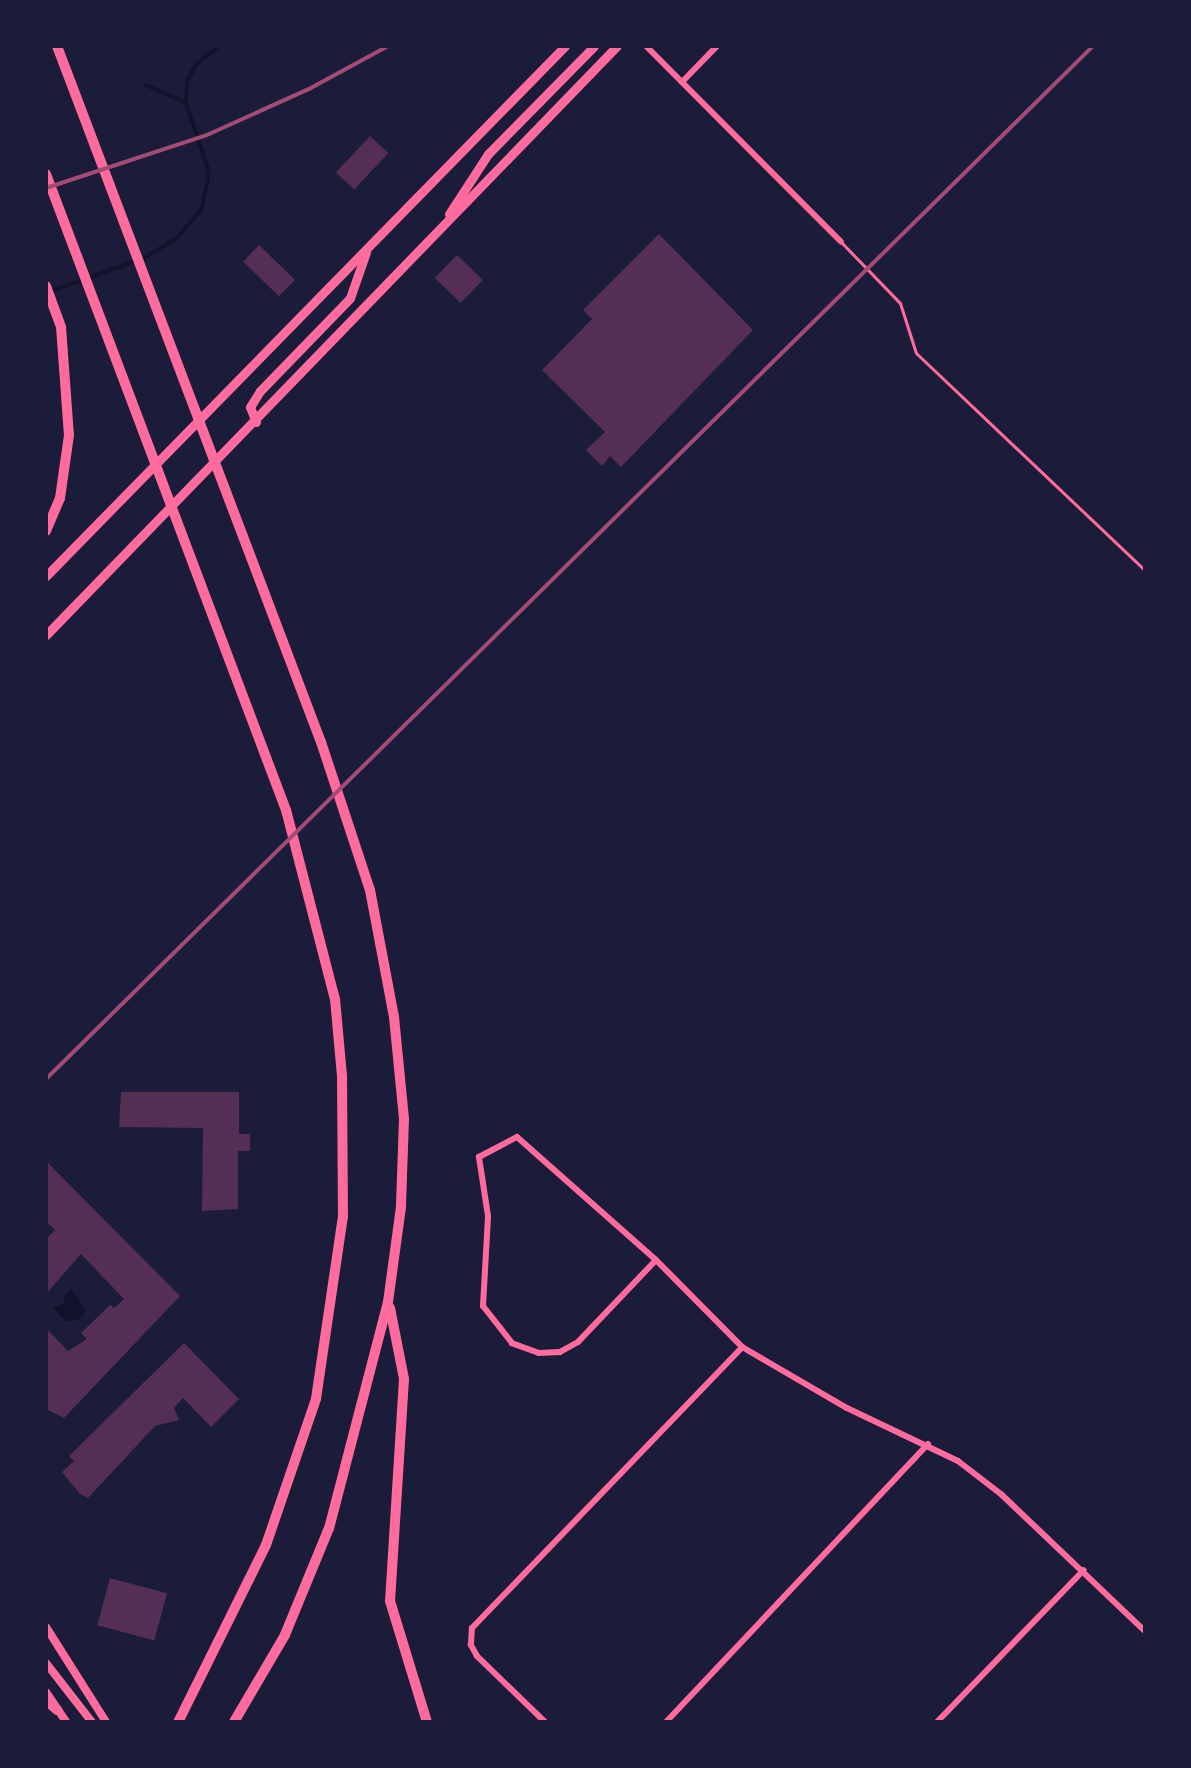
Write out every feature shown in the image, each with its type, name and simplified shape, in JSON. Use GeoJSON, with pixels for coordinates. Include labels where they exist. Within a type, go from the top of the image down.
{"type":"FeatureCollection","features":[{"type":"Feature","properties":{"kind":"highway"},"geometry":{"type":"LineString","coordinates":[[57,46],[233,502],[321,742],[373,904],[394,1017],[404,1119],[401,1207],[388,1302],[340,1489],[309,1582],[234,1722]]}},
{"type":"Feature","properties":{"kind":"highway"},"geometry":{"type":"LineString","coordinates":[[46,174],[286,810],[335,999],[343,1216],[316,1399],[299,1458],[266,1545],[178,1722]]}},
{"type":"Feature","properties":{"kind":"highway"},"geometry":{"type":"LineString","coordinates":[[46,286],[61,327],[69,435],[60,498],[46,531]]}},
{"type":"Feature","properties":{"kind":"highway"},"geometry":{"type":"LineString","coordinates":[[388,1302],[404,1379],[390,1601],[427,1722]]}},
{"type":"Feature","properties":{"kind":"highway"},"geometry":{"type":"LineString","coordinates":[[46,1700],[57,1710]]}},
{"type":"Feature","properties":{"kind":"main road"},"geometry":{"type":"LineString","coordinates":[[47,576],[565,46]]}},
{"type":"Feature","properties":{"kind":"main road"},"geometry":{"type":"LineString","coordinates":[[438,230],[488,154],[594,46]]}},
{"type":"Feature","properties":{"kind":"main road"},"geometry":{"type":"LineString","coordinates":[[46,635],[256,422],[617,46]]}},
{"type":"Feature","properties":{"kind":"main road"},"geometry":{"type":"LineString","coordinates":[[256,422],[250,407],[260,391],[350,298],[366,251]]}},
{"type":"Feature","properties":{"kind":"main road"},"geometry":{"type":"LineString","coordinates":[[46,1627],[106,1722]]}},
{"type":"Feature","properties":{"kind":"main road"},"geometry":{"type":"LineString","coordinates":[[46,1663],[92,1722]]}},
{"type":"Feature","properties":{"kind":"main road"},"geometry":{"type":"LineString","coordinates":[[46,1692],[66,1722]]}},
{"type":"Feature","properties":{"kind":"street"},"geometry":{"type":"LineString","coordinates":[[646,46],[841,242]]}},
{"type":"Feature","properties":{"kind":"street"},"geometry":{"type":"LineString","coordinates":[[682,82],[717,46]]}},
{"type":"Feature","properties":{"kind":"street"},"geometry":{"type":"LineString","coordinates":[[656,1260],[578,1342],[560,1352],[539,1353],[512,1343],[483,1306],[488,1216],[479,1157],[517,1137],[656,1260],[742,1347],[847,1408],[928,1444],[1002,1495],[1145,1631]]}},
{"type":"Feature","properties":{"kind":"street"},"geometry":{"type":"LineString","coordinates":[[545,1722],[477,1656],[471,1637],[477,1621],[742,1347]]}},
{"type":"Feature","properties":{"kind":"street"},"geometry":{"type":"LineString","coordinates":[[666,1722],[928,1444]]}},
{"type":"Feature","properties":{"kind":"street"},"geometry":{"type":"LineString","coordinates":[[937,1722],[1084,1570]]}},
{"type":"Feature","properties":{"kind":"lane"},"geometry":{"type":"LineString","coordinates":[[841,242],[900,303],[916,353],[1145,570]]}},
{"type":"Feature","properties":{"kind":"shaded area"},"geometry":{"type":"Polygon","coordinates":[[[71,1289],[87,1311],[78,1320],[66,1321],[53,1308],[66,1302],[63,1297],[71,1289]]]}},
{"type":"Feature","properties":{"kind":"building"},"geometry":{"type":"Polygon","coordinates":[[[370,136],[388,153],[354,190],[336,173],[370,136]]]}},
{"type":"Feature","properties":{"kind":"building"},"geometry":{"type":"Polygon","coordinates":[[[659,234],[753,330],[621,467],[610,456],[602,466],[586,450],[605,432],[542,370],[592,319],[583,310],[659,234]]]}},
{"type":"Feature","properties":{"kind":"building"},"geometry":{"type":"Polygon","coordinates":[[[259,245],[295,280],[279,296],[243,262],[259,245]]]}},
{"type":"Feature","properties":{"kind":"building"},"geometry":{"type":"Polygon","coordinates":[[[457,255],[483,280],[461,303],[435,278],[457,255]]]}},
{"type":"Feature","properties":{"kind":"building"},"geometry":{"type":"Polygon","coordinates":[[[121,1092],[239,1092],[239,1134],[250,1134],[250,1151],[238,1151],[238,1209],[202,1211],[203,1128],[119,1127],[121,1092]]]}},
{"type":"Feature","properties":{"kind":"building"},"geometry":{"type":"Polygon","coordinates":[[[46,1161],[180,1296],[64,1418],[46,1409],[46,1328],[68,1351],[87,1339],[81,1333],[110,1305],[114,1308],[124,1299],[81,1254],[46,1294],[46,1239],[55,1230],[46,1221],[46,1161]]]}},
{"type":"Feature","properties":{"kind":"building"},"geometry":{"type":"Polygon","coordinates":[[[184,1343],[239,1399],[211,1427],[183,1398],[174,1408],[179,1420],[155,1426],[88,1498],[80,1494],[62,1472],[74,1461],[69,1456],[184,1343]]]}},
{"type":"Feature","properties":{"kind":"building"},"geometry":{"type":"Polygon","coordinates":[[[110,1578],[167,1593],[154,1641],[97,1625],[110,1578]]]}},
{"type":"Feature","properties":{"kind":"waterway"},"geometry":{"type":"LineString","coordinates":[[51,291],[144,258],[177,238],[202,208],[209,172],[186,103],[187,82],[196,64],[220,46]]}},
{"type":"Feature","properties":{"kind":"waterway"},"geometry":{"type":"LineString","coordinates":[[146,85],[186,103]]}},
{"type":"Feature","properties":{"kind":"railway"},"geometry":{"type":"LineString","coordinates":[[46,188],[207,135],[309,89],[388,46]]}},
{"type":"Feature","properties":{"kind":"railway"},"geometry":{"type":"LineString","coordinates":[[46,1079],[1093,46]]}}]}
